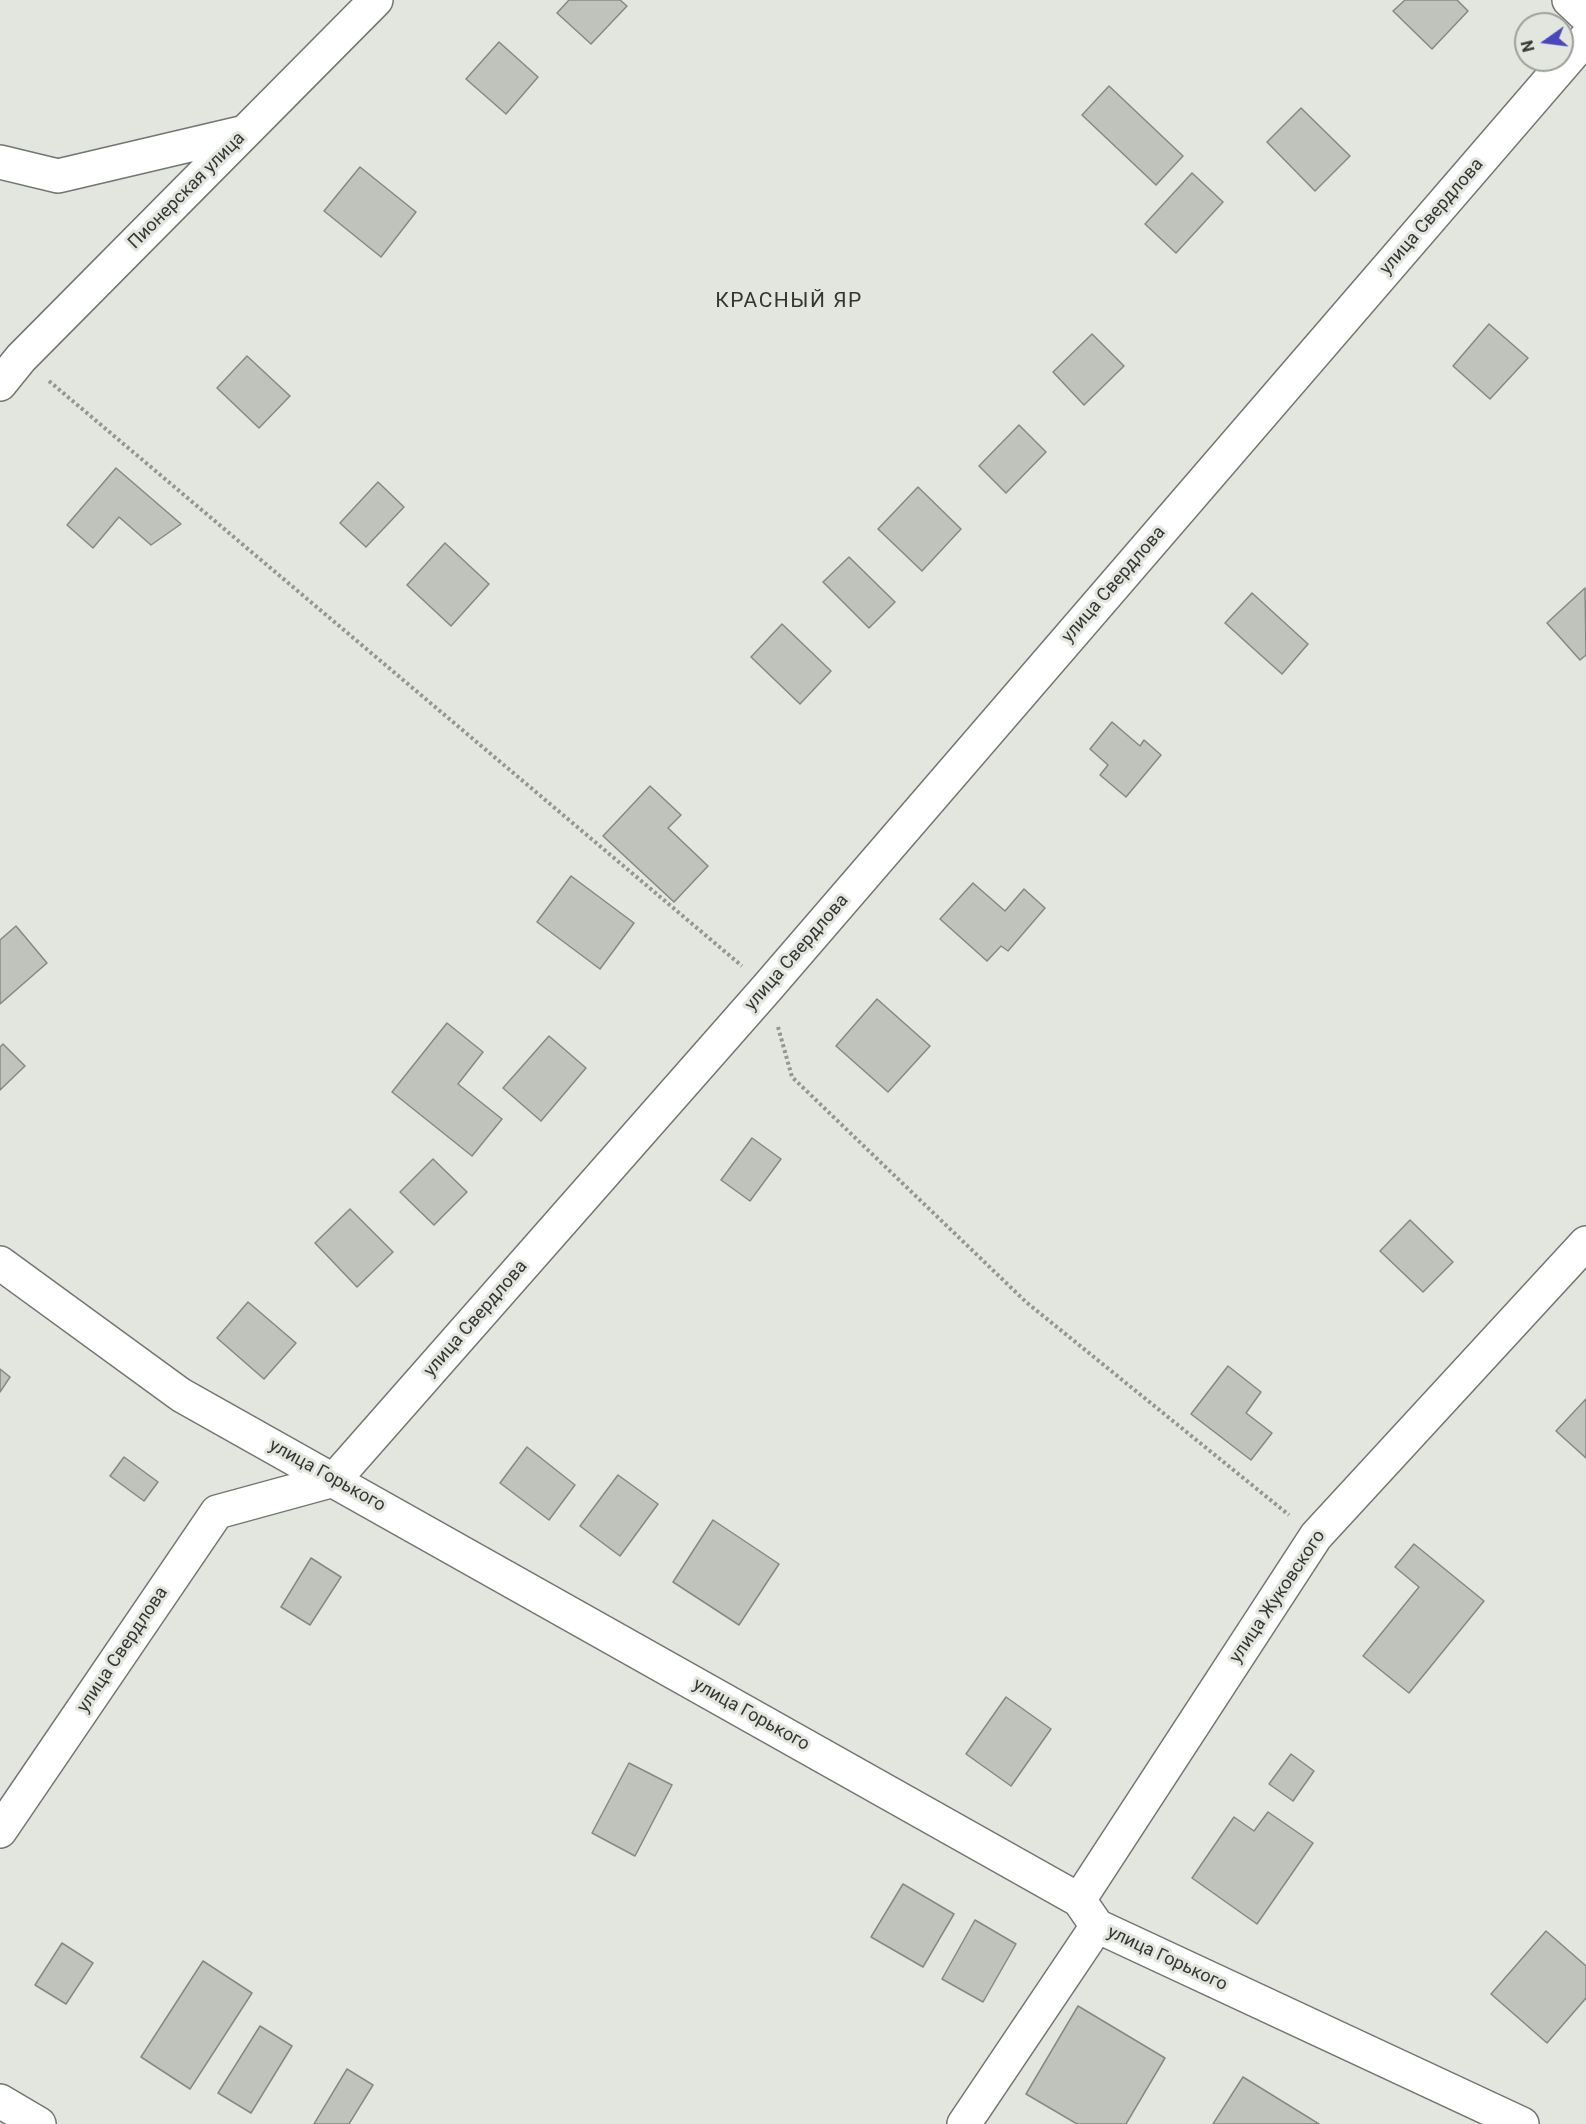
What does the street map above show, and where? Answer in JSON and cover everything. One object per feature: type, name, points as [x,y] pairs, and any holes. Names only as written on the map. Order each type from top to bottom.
[{"type":"street","name":"Пионерская улица","points":[[0,384],[21,357],[376,0]]},
{"type":"street","points":[[1569,0],[1586,16]]},
{"type":"street","name":"улица Свердлова","points":[[0,1831],[217,1512],[334,1480],[767,987],[1586,38]]},
{"type":"street","points":[[0,162],[58,176],[245,132]]},
{"type":"street","name":"улица Жуковского","points":[[964,2124],[1088,1913],[1316,1536],[1586,1243]]},
{"type":"street","name":"улица Горького","points":[[0,1263],[181,1395],[334,1480],[1088,1913],[1522,2124]]},
{"type":"street","points":[[0,2101],[39,2124]]},
{"type":"path","points":[[21,357],[767,987],[792,1077],[1026,1302],[1316,1536]]},
{"type":"building","points":[[569,0],[620,0],[627,6],[591,44],[557,13]]},
{"type":"building","points":[[1405,0],[1457,0],[1468,11],[1432,49],[1393,11]]},
{"type":"building","points":[[499,42],[538,77],[506,114],[466,79]]},
{"type":"building","points":[[1109,86],[1183,156],[1156,185],[1082,115]]},
{"type":"building","points":[[1301,108],[1350,156],[1315,191],[1267,142]]},
{"type":"building","points":[[360,167],[416,212],[381,257],[324,211]]},
{"type":"building","points":[[1192,173],[1223,202],[1176,253],[1145,224]]},
{"type":"building","points":[[1489,324],[1528,358],[1490,399],[1453,366]]},
{"type":"building","points":[[1092,334],[1124,366],[1084,405],[1053,372]]},
{"type":"building","points":[[247,356],[290,396],[259,428],[217,388]]},
{"type":"building","points":[[1019,425],[1046,452],[1006,493],[979,466]]},
{"type":"building","points":[[116,468],[181,524],[151,545],[119,517],[93,548],[67,525]]},
{"type":"building","points":[[378,482],[404,507],[366,547],[340,523]]},
{"type":"building","points":[[918,487],[961,529],[922,571],[878,529]]},
{"type":"building","points":[[445,543],[489,584],[451,626],[407,585]]},
{"type":"building","points":[[849,557],[895,602],[869,628],[823,582]]},
{"type":"building","points":[[1585,588],[1586,655],[1580,660],[1547,623]]},
{"type":"building","points":[[1252,593],[1308,644],[1282,674],[1225,623]]},
{"type":"building","points":[[782,624],[831,671],[800,704],[751,657]]},
{"type":"building","points":[[1112,722],[1140,746],[1144,740],[1161,755],[1126,797],[1100,775],[1108,765],[1090,749]]},
{"type":"building","points":[[650,786],[681,815],[668,828],[708,866],[674,902],[603,836]]},
{"type":"building","points":[[571,876],[634,923],[600,969],[537,922]]},
{"type":"building","points":[[973,883],[1005,911],[1024,889],[1045,908],[1008,951],[1001,946],[987,961],[940,919]]},
{"type":"building","points":[[16,926],[47,963],[0,1004],[0,940]]},
{"type":"building","points":[[877,999],[930,1046],[888,1092],[836,1046]]},
{"type":"building","points":[[447,1023],[483,1052],[458,1084],[502,1119],[472,1156],[392,1092]]},
{"type":"building","points":[[549,1036],[586,1068],[541,1121],[503,1088]]},
{"type":"building","points":[[3,1044],[25,1066],[0,1090],[0,1047]]},
{"type":"building","points":[[752,1138],[781,1159],[750,1201],[721,1180]]},
{"type":"building","points":[[433,1159],[467,1192],[434,1225],[400,1192]]},
{"type":"building","points":[[350,1209],[393,1252],[357,1287],[315,1243]]},
{"type":"building","points":[[1410,1220],[1453,1262],[1423,1292],[1380,1251]]},
{"type":"building","points":[[248,1302],[296,1343],[264,1379],[217,1338]]},
{"type":"building","points":[[1228,1366],[1261,1392],[1246,1413],[1272,1433],[1251,1460],[1191,1414]]},
{"type":"building","points":[[0,1369],[10,1377],[0,1392]]},
{"type":"building","points":[[1586,1399],[1586,1458],[1556,1431]]},
{"type":"building","points":[[527,1447],[575,1485],[549,1520],[500,1483]]},
{"type":"building","points":[[124,1457],[158,1482],[144,1501],[110,1476]]},
{"type":"building","points":[[618,1475],[658,1504],[620,1556],[580,1526]]},
{"type":"building","points":[[713,1520],[779,1564],[739,1625],[673,1582]]},
{"type":"building","points":[[1414,1544],[1484,1601],[1409,1693],[1363,1656],[1419,1587],[1395,1567]]},
{"type":"building","points":[[311,1558],[341,1577],[310,1625],[281,1607]]},
{"type":"building","points":[[1006,1697],[1051,1729],[1011,1786],[966,1754]]},
{"type":"building","points":[[1291,1754],[1314,1771],[1293,1801],[1269,1784]]},
{"type":"building","points":[[629,1763],[672,1785],[635,1856],[592,1833]]},
{"type":"building","points":[[1268,1812],[1313,1843],[1257,1924],[1192,1878],[1234,1817],[1254,1831]]},
{"type":"building","points":[[903,1884],[954,1914],[923,1967],[871,1937]]},
{"type":"building","points":[[975,1920],[1016,1944],[983,2002],[942,1979]]},
{"type":"building","points":[[1546,1931],[1586,1966],[1586,1998],[1547,2043],[1491,1994]]},
{"type":"building","points":[[62,1943],[93,1963],[66,2004],[35,1985]]},
{"type":"building","points":[[203,1961],[252,1993],[190,2089],[141,2057]]},
{"type":"building","points":[[1078,2006],[1165,2058],[1126,2124],[1077,2124],[1026,2094]]},
{"type":"building","points":[[260,2026],[292,2046],[251,2113],[218,2093]]},
{"type":"building","points":[[347,2069],[373,2085],[349,2124],[314,2124]]},
{"type":"building","points":[[1243,2077],[1319,2124],[1213,2124]]},
{"type":"district","name":"КРАСНЫЙ ЯР","points":[[789,302]]}]
